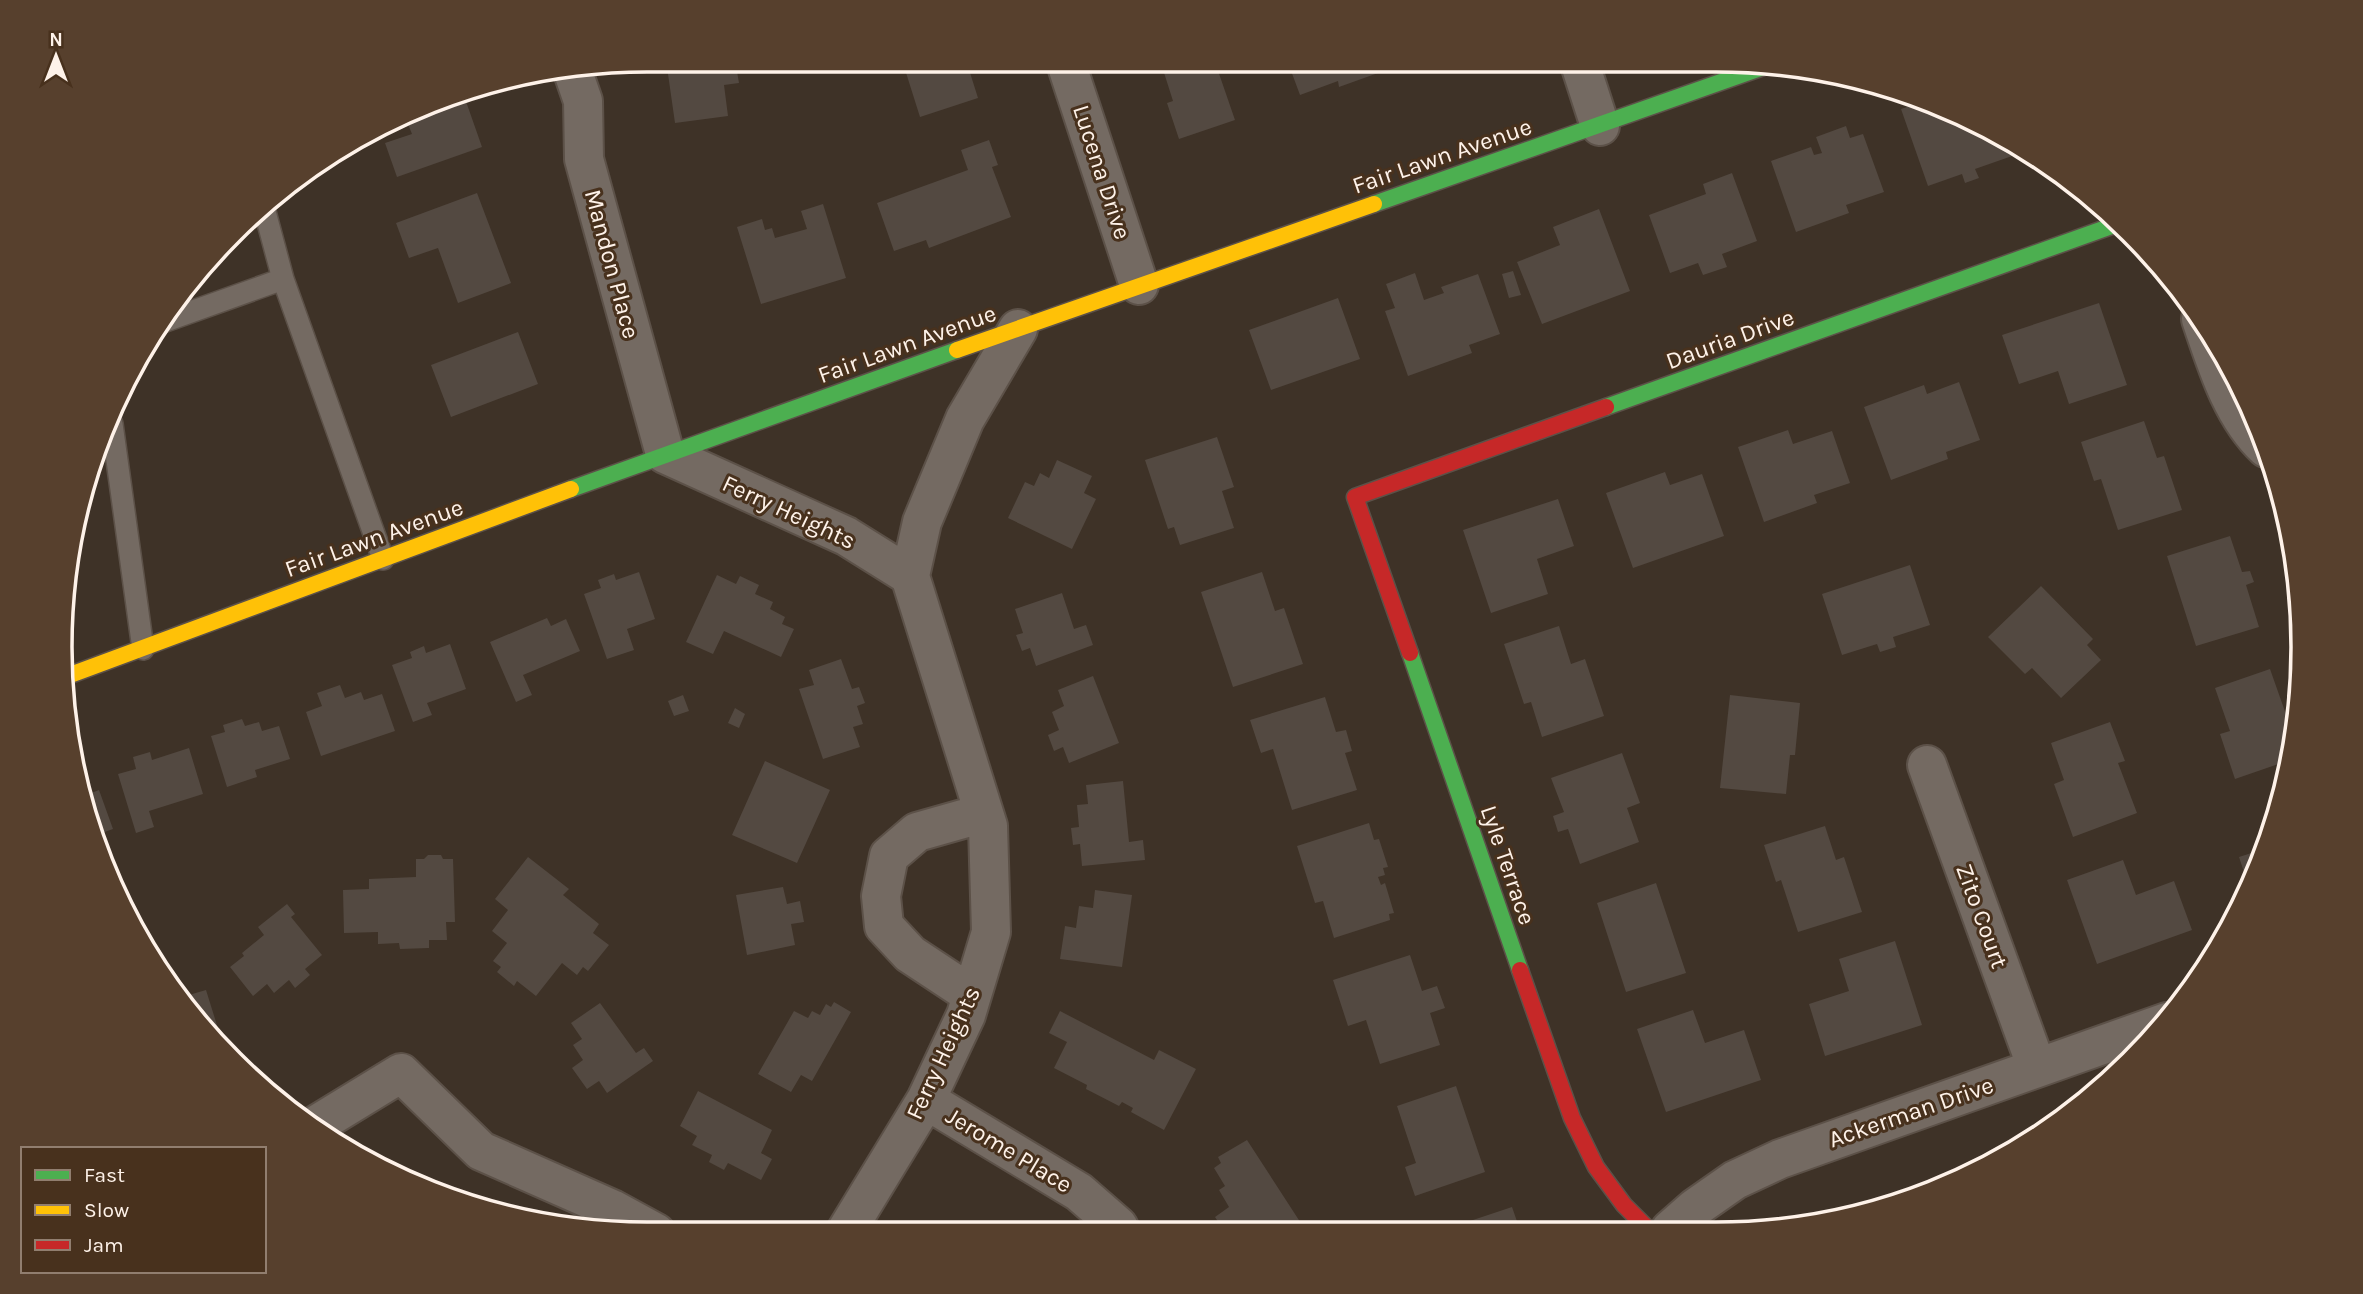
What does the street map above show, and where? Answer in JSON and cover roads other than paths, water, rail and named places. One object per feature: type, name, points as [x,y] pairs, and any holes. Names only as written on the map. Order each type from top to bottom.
[{"type":"main road","name":"Fair Lawn Avenue","points":[[73,674],[665,454],[1748,73]]},
{"type":"main road","name":"Dauria Drive","points":[[1355,497],[2109,227]]},
{"type":"main road","name":"Lyle Terrace","points":[[1355,497],[1572,1118],[1596,1167],[1624,1205],[1641,1222]]},
{"type":"street","name":"Lucena Drive","points":[[1069,72],[1139,285]]},
{"type":"street","points":[[1583,72],[1600,126]]},
{"type":"street","name":"Mandon Place","points":[[575,77],[583,100],[584,159],[665,454]]},
{"type":"street","name":"Ferry Heights","points":[[852,1222],[926,1100],[966,1015],[991,932],[988,826],[910,576],[922,522],[965,419],[1018,329]]},
{"type":"street","points":[[2216,362],[2235,407],[2244,419]]},
{"type":"street","name":"Ferry Heights","points":[[665,454],[846,536],[910,576]]},
{"type":"street","name":"Zito Court","points":[[1927,765],[2037,1068]]},
{"type":"street","points":[[972,995],[910,954],[884,926],[881,896],[889,856],[917,832],[984,813]]},
{"type":"street","name":"Ackerman Drive","points":[[1679,1222],[1735,1180],[1780,1159],[2145,1030]]},
{"type":"street","points":[[322,1121],[401,1073],[481,1151],[635,1222]]},
{"type":"street","name":"Jerome Place","points":[[926,1100],[1079,1192],[1113,1222]]},
{"type":"lane","points":[[266,217],[283,279],[383,559]]},
{"type":"lane","points":[[176,317],[283,279]]},
{"type":"lane","points":[[113,434],[143,649]]}]
